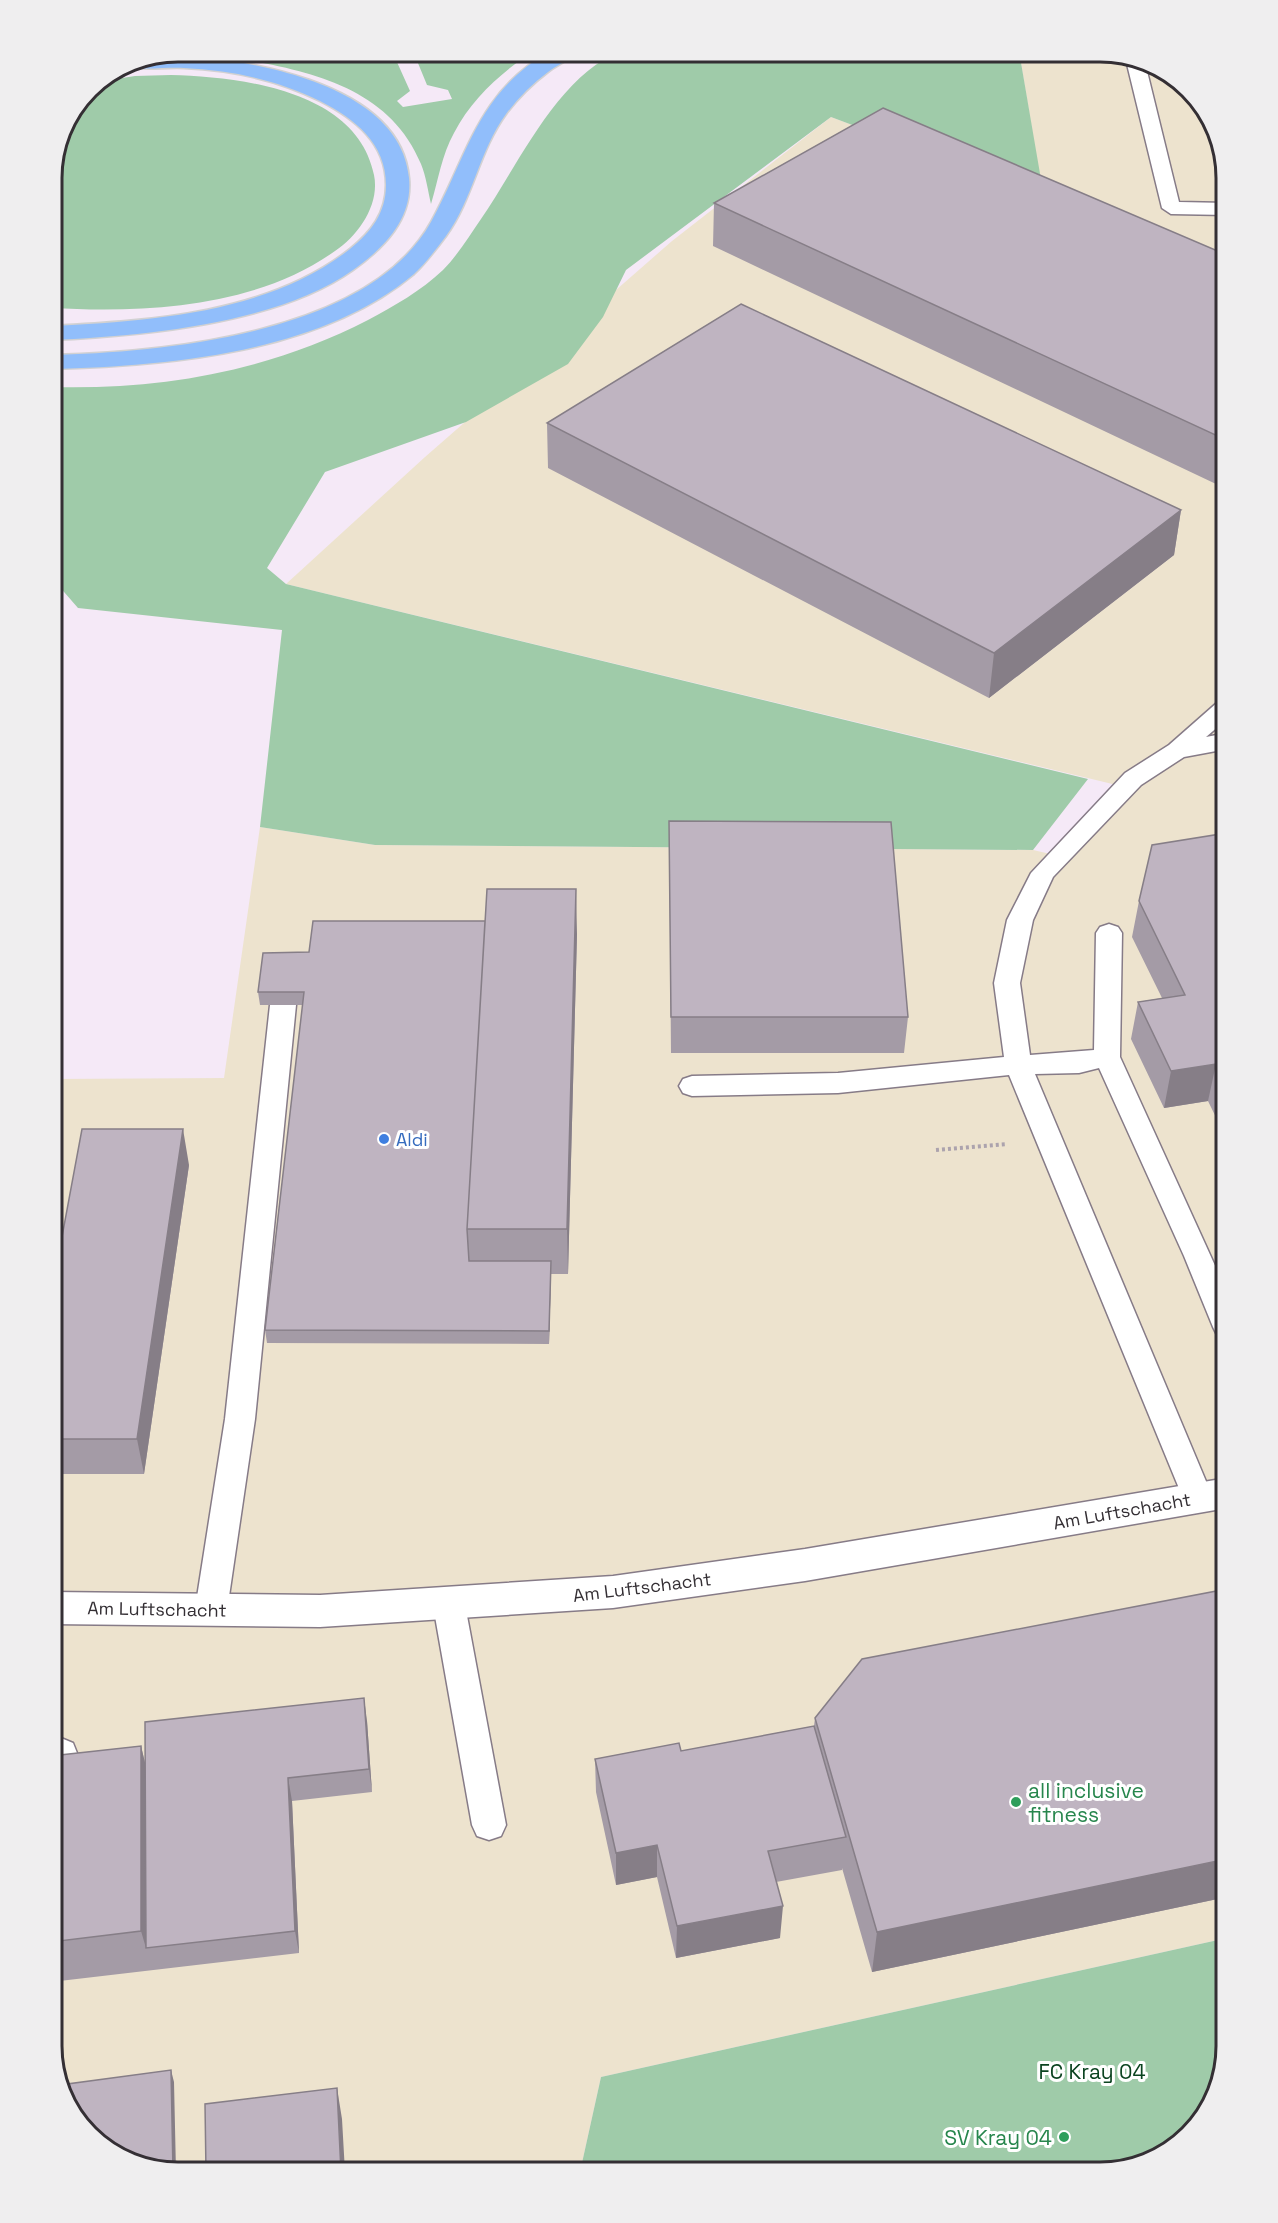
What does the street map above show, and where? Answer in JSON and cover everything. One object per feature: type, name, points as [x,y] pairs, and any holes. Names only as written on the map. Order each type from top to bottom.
[{"type":"highway","points":[[62,332],[164,323],[218,312],[285,294],[338,270],[363,251],[390,222],[397,203],[399,184],[397,166],[387,143],[368,122],[329,97],[285,79],[240,68],[183,62]]},
{"type":"highway","points":[[62,362],[142,359],[237,343],[340,309],[388,282],[413,262],[438,230],[493,115],[524,82],[551,62]]},
{"type":"street","name":"Am Luftschacht","points":[[62,1608],[320,1611],[450,1605],[613,1592],[805,1565],[1212,1496]]},
{"type":"lane","points":[[1137,68],[1171,208],[1216,209]]},
{"type":"lane","points":[[1212,1496],[1018,1065],[1007,983],[1020,920],[1043,873],[1133,779],[1177,750],[1216,716]]},
{"type":"lane","points":[[1177,750],[1216,743]]},
{"type":"lane","points":[[1109,933],[1107,1057],[1216,1301]]},
{"type":"lane","points":[[211,1610],[240,1419],[283,1005]]},
{"type":"lane","points":[[692,1086],[838,1083],[1018,1065],[1080,1063],[1107,1057]]},
{"type":"lane","points":[[450,1605],[489,1825]]},
{"type":"path","points":[[936,1150],[1002,1144]]},
{"type":"shaded area","points":[[1021,62],[1109,62],[1138,68],[1152,73],[1177,90],[1188,101],[1205,126],[1216,162],[1216,1940],[601,2077],[582,2161],[169,2161],[147,2157],[85,2115],[73,2097],[62,2061],[62,1079],[224,1078],[260,827],[375,845],[1033,850],[1068,858],[1133,789],[286,584],[425,457],[672,241],[831,117],[1043,197]]},
{"type":"green space","points":[[259,62],[397,62],[410,91],[397,101],[403,107],[452,99],[448,90],[427,85],[418,62],[518,62],[478,97],[461,120],[446,150],[431,204],[421,164],[405,135],[384,112],[359,95],[331,82]]},
{"type":"green space","points":[[1021,62],[1044,197],[831,117],[626,270],[603,317],[568,364],[466,422],[325,472],[267,568],[286,584],[1088,779],[1033,850],[375,845],[260,827],[282,630],[78,608],[62,590],[62,387],[133,385],[214,374],[292,352],[331,338],[397,304],[443,270],[481,219],[541,124],[559,100],[599,63]]},
{"type":"green space","points":[[135,76],[199,76],[262,85],[292,94],[321,107],[345,124],[363,146],[374,175],[375,186],[371,208],[366,218],[352,236],[335,251],[304,270],[270,285],[199,303],[124,309],[62,308],[62,162],[65,147],[73,126],[95,95],[116,79]]},
{"type":"green space","name":"FC Kray 04","points":[[1216,1940],[1216,2061],[1205,2097],[1188,2122],[1165,2142],[1152,2150],[1116,2161],[582,2161],[601,2077]]},
{"type":"building","points":[[883,108],[1216,250],[1216,435],[714,203]]},
{"type":"building","points":[[741,304],[1181,510],[994,653],[547,423]]},
{"type":"building","points":[[669,821],[891,822],[908,1017],[671,1017]]},
{"type":"building","points":[[1216,835],[1216,1064],[1171,1071],[1138,1002],[1185,995],[1139,901],[1152,845]]},
{"type":"building","points":[[487,889],[576,889],[567,1229],[467,1229]]},
{"type":"building","name":"Aldi","points":[[313,921],[485,921],[467,1229],[469,1261],[551,1261],[549,1331],[265,1330],[304,992],[258,992],[263,953],[309,952]]},
{"type":"building","points":[[82,1129],[183,1129],[137,1439],[62,1439],[62,1237]]},
{"type":"building","name":"all inclusive fitness","points":[[1216,1591],[1216,1861],[877,1932],[815,1718],[862,1659]]},
{"type":"building","points":[[364,1698],[369,1769],[288,1778],[295,1931],[146,1948],[145,1722]]},
{"type":"building","points":[[814,1726],[846,1837],[768,1851],[783,1906],[677,1926],[657,1845],[616,1853],[595,1759],[679,1743],[681,1751]]},
{"type":"building","points":[[141,1746],[141,1931],[62,1941],[62,1755]]},
{"type":"building","points":[[171,2070],[173,2161],[140,2155],[113,2142],[90,2122],[73,2097],[68,2084]]},
{"type":"building","points":[[337,2088],[340,2161],[206,2161],[205,2104]]},
{"type":"place","name":"Aldi","points":[[384,1139]]},
{"type":"place","name":"all inclusive fitness","points":[[1016,1802]]},
{"type":"place","name":"SV Kray 04","points":[[1064,2137]]}]
